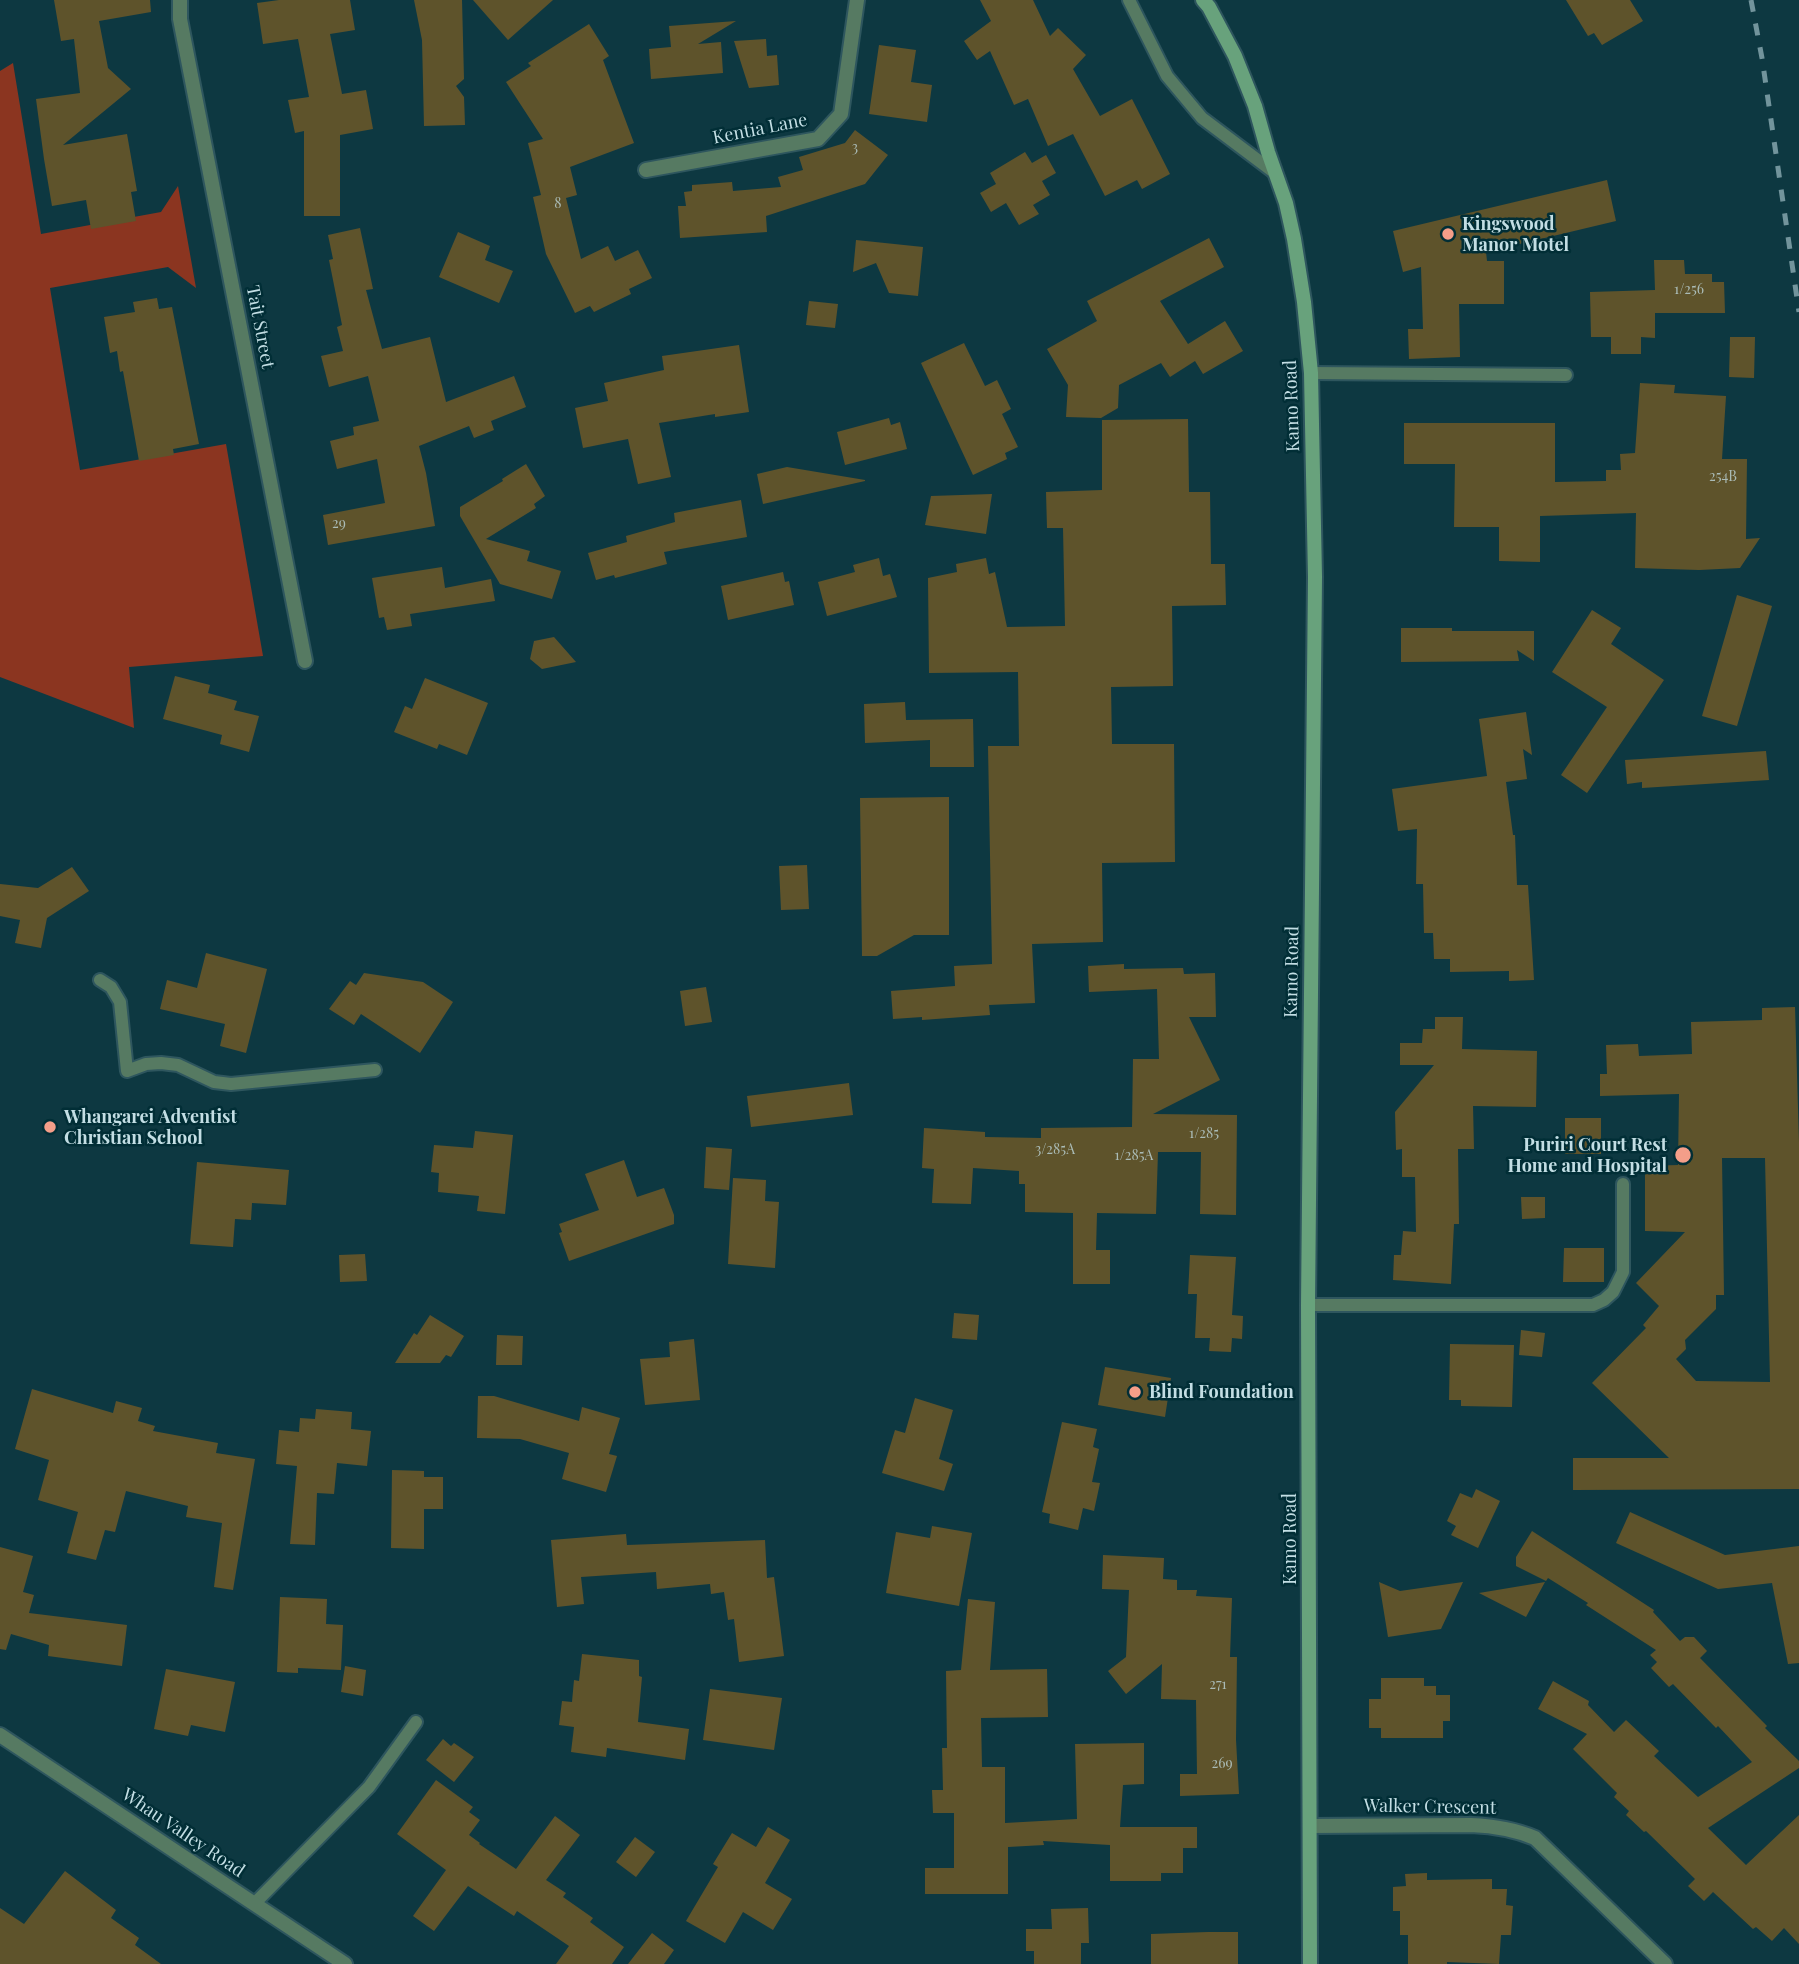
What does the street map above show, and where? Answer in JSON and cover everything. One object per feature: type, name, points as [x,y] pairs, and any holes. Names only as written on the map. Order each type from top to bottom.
[{"type":"main road","name":"Kamo Road","points":[[1203,0],[1235,56],[1255,106],[1286,203],[1304,302],[1311,373],[1315,578],[1308,1305],[1310,1964]]},
{"type":"street","name":"Tait Street","points":[[180,0],[180,19],[305,661]]},
{"type":"street","name":"Kentia Lane","points":[[646,170],[818,139],[841,114],[857,0]]},
{"type":"street","name":"Whau Valley Road","points":[[0,1735],[345,1964]]},
{"type":"street","name":"Walker Crescent","points":[[1310,1826],[1471,1825],[1520,1831],[1535,1838],[1665,1964]]},
{"type":"lane","points":[[1129,0],[1167,76],[1202,118],[1275,173]]},
{"type":"lane","points":[[1311,373],[1566,375]]},
{"type":"lane","points":[[100,980],[111,987],[120,1002],[127,1071],[146,1064],[178,1065],[214,1082],[232,1084],[375,1070]]},
{"type":"lane","points":[[1308,1305],[1593,1305],[1613,1292],[1623,1272],[1623,1184]]},
{"type":"lane","points":[[254,1904],[369,1787],[416,1722]]},
{"type":"shaded area","points":[[13,63],[41,234],[161,212],[178,186],[196,288],[168,267],[50,288],[80,470],[226,444],[263,656],[129,667],[134,728],[0,677],[0,71]]},
{"type":"building","points":[[54,0],[150,0],[151,12],[99,21],[108,68],[131,89],[63,145],[127,134],[137,191],[131,192],[136,221],[91,229],[86,200],[52,206],[36,99],[80,93],[74,39],[61,41]]},
{"type":"building","points":[[279,0],[350,0],[355,30],[330,34],[342,94],[366,90],[373,129],[340,135],[340,216],[304,216],[304,131],[295,133],[288,100],[309,97],[298,39],[263,44],[257,3]]},
{"type":"building","points":[[414,0],[462,0],[464,79],[456,86],[464,97],[465,125],[424,126],[422,40]]},
{"type":"building","points":[[473,0],[553,0],[508,40]]},
{"type":"building","points":[[980,0],[1033,0],[1050,36],[1058,28],[1086,55],[1073,69],[1100,116],[1132,99],[1170,174],[1142,189],[1137,180],[1105,196],[1073,134],[1048,146],[1028,99],[1014,105],[990,51],[977,60],[964,41],[991,21]]},
{"type":"building","points":[[1566,0],[1630,0],[1643,21],[1602,45],[1594,33],[1588,36]]},
{"type":"building","points":[[736,21],[698,44],[721,42],[723,73],[651,79],[649,49],[671,47],[669,26]]},
{"type":"building","points":[[589,24],[609,56],[603,60],[634,143],[570,167],[577,195],[566,198],[581,259],[608,246],[615,261],[638,250],[652,278],[629,289],[631,294],[594,312],[590,306],[575,313],[546,254],[533,197],[541,195],[528,143],[543,139],[506,82],[531,66],[528,63]]},
{"type":"building","points":[[766,39],[767,56],[777,55],[779,85],[749,88],[734,41]]},
{"type":"building","points":[[879,45],[916,50],[911,82],[932,85],[927,122],[869,114]]},
{"type":"building","points":[[855,130],[888,155],[865,184],[766,216],[767,232],[680,238],[678,206],[686,206],[684,192],[692,191],[692,185],[732,182],[733,191],[781,187],[778,177],[803,170],[799,157],[845,143]]},
{"type":"building","points":[[1025,152],[1032,163],[1046,155],[1056,173],[1042,181],[1050,195],[1033,205],[1039,214],[1019,225],[1006,203],[991,212],[980,193],[996,184],[990,173]]},
{"type":"building","points":[[1607,180],[1616,221],[1486,252],[1487,261],[1504,261],[1504,304],[1459,304],[1460,357],[1409,359],[1408,329],[1423,329],[1421,267],[1403,272],[1393,231]]},
{"type":"building","points":[[360,228],[373,289],[366,290],[382,349],[430,337],[446,402],[514,376],[526,407],[491,421],[494,430],[474,438],[469,426],[419,446],[435,526],[328,545],[323,515],[385,503],[377,459],[337,469],[330,441],[354,435],[353,427],[379,421],[368,376],[329,387],[321,356],[343,351],[337,327],[342,325],[329,260],[333,259],[328,235]]},
{"type":"building","points":[[458,232],[490,246],[485,260],[513,271],[499,303],[439,277]]},
{"type":"building","points":[[1209,238],[1224,267],[1160,301],[1188,344],[1225,321],[1243,351],[1203,374],[1195,361],[1170,377],[1161,363],[1119,385],[1118,408],[1101,418],[1066,417],[1068,385],[1047,349],[1097,321],[1087,301]]},
{"type":"building","points":[[856,240],[923,247],[918,296],[889,293],[876,263],[853,272]]},
{"type":"building","points":[[1654,260],[1684,260],[1685,274],[1712,274],[1712,282],[1724,282],[1725,313],[1655,313],[1655,338],[1641,337],[1641,354],[1611,354],[1611,337],[1591,337],[1590,292],[1655,290]]},
{"type":"building","points":[[157,298],[159,309],[172,307],[199,444],[173,449],[174,455],[139,461],[123,371],[120,372],[117,351],[110,353],[104,317],[135,312],[133,302]]},
{"type":"building","points":[[809,301],[838,304],[835,328],[806,325]]},
{"type":"building","points":[[1730,337],[1755,337],[1754,378],[1729,377]]},
{"type":"building","points":[[964,343],[985,386],[997,380],[1011,409],[1002,414],[1018,447],[1005,453],[1007,459],[973,475],[921,363]]},
{"type":"building","points":[[739,345],[749,412],[715,417],[715,414],[659,423],[671,477],[638,484],[628,439],[583,448],[575,408],[608,401],[604,383],[664,370],[662,356]]},
{"type":"building","points":[[1640,383],[1675,385],[1674,393],[1726,396],[1722,459],[1747,459],[1746,539],[1760,538],[1740,568],[1635,568],[1636,513],[1540,516],[1540,562],[1499,561],[1499,527],[1454,527],[1455,464],[1404,464],[1404,423],[1555,423],[1555,482],[1606,481],[1606,470],[1621,470],[1620,454],[1635,453]]},
{"type":"building","points":[[889,418],[891,425],[900,422],[907,449],[845,465],[837,432]]},
{"type":"building","points":[[1188,419],[1189,492],[1210,492],[1211,564],[1225,564],[1226,605],[1172,606],[1173,686],[1111,687],[1112,744],[1174,744],[1175,862],[1102,863],[1103,942],[1032,944],[1035,1003],[989,1005],[990,1015],[922,1020],[922,1017],[893,1019],[891,991],[955,986],[954,966],[992,964],[988,746],[1019,746],[1018,672],[929,673],[928,578],[957,572],[956,564],[986,558],[989,574],[995,572],[1007,627],[1065,626],[1063,528],[1047,528],[1046,492],[1102,490],[1102,420]]},
{"type":"building","points":[[526,464],[545,496],[534,504],[536,508],[486,539],[530,551],[527,561],[561,571],[552,599],[500,584],[460,516],[460,507]]},
{"type":"building","points":[[787,467],[865,481],[763,504],[757,474]]},
{"type":"building","points":[[992,494],[986,534],[925,525],[931,496]]},
{"type":"building","points":[[741,500],[747,537],[664,552],[667,564],[615,578],[614,575],[596,580],[588,553],[627,542],[626,536],[675,522],[674,513]]},
{"type":"building","points":[[879,558],[883,576],[890,574],[897,597],[827,616],[818,582],[855,572],[853,565]]},
{"type":"building","points":[[442,567],[445,588],[491,579],[495,601],[410,614],[412,626],[387,630],[384,617],[379,618],[372,578]]},
{"type":"building","points":[[783,572],[785,582],[789,581],[794,605],[728,620],[721,586]]},
{"type":"building","points":[[1737,595],[1772,606],[1737,726],[1702,716]]},
{"type":"building","points":[[1592,610],[1621,628],[1611,644],[1664,680],[1587,793],[1561,775],[1607,707],[1552,672]]},
{"type":"building","points":[[1401,628],[1534,631],[1534,661],[1517,650],[1519,661],[1401,662]]},
{"type":"building","points":[[554,637],[576,662],[542,669],[530,659],[534,641]]},
{"type":"building","points":[[175,676],[210,685],[208,693],[237,701],[234,710],[259,716],[249,752],[220,744],[222,735],[163,719]]},
{"type":"building","points":[[425,678],[488,703],[467,755],[439,744],[437,749],[394,732],[405,706],[412,709]]},
{"type":"building","points":[[905,702],[906,720],[973,719],[974,767],[930,767],[930,740],[865,743],[864,704]]},
{"type":"building","points":[[1526,712],[1532,755],[1523,749],[1527,779],[1506,782],[1515,835],[1517,885],[1528,885],[1534,980],[1509,981],[1509,971],[1450,972],[1450,959],[1434,959],[1433,933],[1424,933],[1423,884],[1416,884],[1417,829],[1398,831],[1392,789],[1487,776],[1479,719]]},
{"type":"building","points":[[1766,751],[1769,780],[1642,788],[1642,782],[1627,784],[1625,760]]},
{"type":"building","points":[[949,797],[949,935],[914,935],[877,956],[862,956],[860,798]]},
{"type":"building","points":[[807,865],[809,909],[781,910],[779,866]]},
{"type":"building","points":[[72,867],[89,891],[47,918],[41,948],[15,943],[20,920],[0,916],[0,884],[38,888]]},
{"type":"building","points":[[206,953],[267,969],[246,1053],[220,1046],[225,1024],[160,1009],[167,980],[197,988]]},
{"type":"building","points":[[1124,964],[1124,969],[1183,968],[1184,974],[1215,973],[1216,1017],[1189,1017],[1220,1080],[1153,1114],[1237,1115],[1236,1215],[1200,1214],[1201,1152],[1158,1152],[1156,1214],[1097,1213],[1096,1250],[1110,1250],[1110,1284],[1073,1284],[1073,1213],[1025,1212],[1025,1184],[1019,1184],[1019,1171],[973,1168],[971,1204],[932,1203],[934,1169],[922,1168],[924,1128],[985,1132],[985,1137],[1041,1138],[1041,1128],[1132,1127],[1133,1059],[1159,1059],[1157,989],[1089,992],[1088,966]]},
{"type":"building","points":[[364,973],[423,982],[453,1002],[420,1053],[361,1014],[354,1025],[329,1009],[350,981],[356,985]]},
{"type":"building","points":[[706,987],[712,1022],[685,1026],[680,991]]},
{"type":"building","points":[[1795,1007],[1799,1142],[1799,1489],[1573,1490],[1573,1458],[1669,1458],[1592,1383],[1646,1328],[1643,1325],[1659,1306],[1636,1283],[1685,1232],[1645,1231],[1645,1166],[1678,1165],[1679,1094],[1600,1096],[1600,1074],[1607,1074],[1606,1045],[1638,1044],[1639,1056],[1692,1054],[1691,1022],[1762,1020],[1762,1008]],"holes":[[[1722,1158],[1765,1158],[1770,1382],[1696,1381],[1676,1359],[1686,1349],[1685,1340],[1716,1309],[1716,1295],[1724,1295]]]},
{"type":"building","points":[[1435,1017],[1463,1017],[1462,1049],[1537,1051],[1536,1107],[1473,1106],[1474,1149],[1458,1149],[1459,1224],[1454,1224],[1451,1284],[1393,1280],[1394,1255],[1401,1255],[1403,1231],[1416,1232],[1415,1177],[1402,1177],[1402,1149],[1396,1150],[1395,1112],[1434,1065],[1400,1065],[1400,1043],[1422,1043],[1423,1029],[1435,1029]]},
{"type":"building","points":[[849,1083],[853,1115],[751,1127],[747,1096]]},
{"type":"building","points":[[1565,1118],[1601,1118],[1601,1154],[1565,1154]]},
{"type":"building","points":[[475,1131],[513,1135],[505,1214],[477,1211],[479,1196],[438,1192],[439,1173],[431,1172],[434,1145],[473,1148]]},
{"type":"building","points":[[706,1147],[732,1149],[729,1190],[704,1188]]},
{"type":"building","points":[[624,1160],[637,1197],[664,1188],[674,1215],[674,1224],[569,1261],[559,1233],[562,1232],[559,1224],[599,1210],[585,1174]]},
{"type":"building","points":[[197,1162],[289,1170],[286,1205],[252,1203],[251,1220],[235,1219],[233,1247],[190,1244]]},
{"type":"building","points":[[733,1178],[766,1180],[765,1201],[779,1202],[775,1268],[728,1264]]},
{"type":"building","points":[[1521,1197],[1545,1197],[1545,1218],[1522,1219]]},
{"type":"building","points":[[1564,1248],[1604,1248],[1604,1282],[1563,1282]]},
{"type":"building","points":[[365,1254],[367,1281],[340,1282],[339,1255]]},
{"type":"building","points":[[1190,1255],[1236,1257],[1232,1315],[1243,1316],[1242,1339],[1232,1338],[1231,1352],[1209,1351],[1210,1338],[1195,1338],[1197,1294],[1188,1294]]},
{"type":"building","points":[[954,1313],[979,1315],[977,1340],[952,1338]]},
{"type":"building","points":[[430,1315],[464,1336],[451,1357],[446,1355],[440,1363],[395,1363],[414,1333],[417,1335]]},
{"type":"building","points":[[1521,1330],[1545,1333],[1542,1357],[1519,1355]]},
{"type":"building","points":[[497,1335],[523,1336],[522,1365],[496,1365]]},
{"type":"building","points":[[694,1339],[700,1400],[645,1405],[640,1359],[670,1357],[669,1342]]},
{"type":"building","points":[[1450,1344],[1514,1345],[1512,1407],[1461,1406],[1461,1400],[1449,1400]]},
{"type":"building","name":"Blind Foundation","points":[[1105,1367],[1171,1378],[1165,1417],[1098,1405]]},
{"type":"building","points":[[32,1389],[113,1413],[116,1401],[142,1408],[138,1421],[155,1426],[153,1431],[218,1443],[216,1453],[255,1459],[233,1590],[214,1587],[222,1523],[186,1517],[188,1506],[126,1491],[115,1532],[105,1530],[96,1560],[67,1553],[78,1512],[38,1500],[49,1460],[15,1449]]},
{"type":"building","points":[[478,1396],[494,1396],[579,1421],[582,1407],[620,1418],[609,1454],[617,1456],[606,1492],[562,1479],[569,1453],[520,1439],[477,1438]]},
{"type":"building","points":[[915,1398],[953,1410],[939,1459],[953,1464],[944,1491],[882,1473],[895,1430],[905,1433]]},
{"type":"building","points":[[316,1409],[352,1412],[351,1429],[371,1431],[367,1466],[337,1463],[334,1494],[317,1493],[315,1545],[290,1544],[297,1466],[276,1464],[279,1430],[299,1432],[300,1418],[315,1419]]},
{"type":"building","points":[[1062,1422],[1097,1429],[1093,1447],[1099,1449],[1092,1482],[1100,1483],[1094,1511],[1083,1508],[1078,1530],[1049,1523],[1050,1514],[1042,1512]]},
{"type":"building","points":[[392,1470],[424,1471],[424,1477],[443,1477],[443,1509],[424,1509],[424,1549],[391,1548]]},
{"type":"building","points":[[1476,1489],[1500,1501],[1478,1548],[1451,1535],[1456,1526],[1447,1521],[1460,1493],[1472,1498]]},
{"type":"building","points":[[1630,1512],[1725,1555],[1799,1546],[1799,1663],[1788,1664],[1772,1583],[1718,1589],[1616,1543]]},
{"type":"building","points":[[932,1526],[972,1533],[959,1606],[886,1593],[896,1532],[930,1538]]},
{"type":"building","points":[[1532,1531],[1654,1610],[1680,1641],[1685,1637],[1694,1637],[1707,1651],[1700,1658],[1799,1761],[1799,1768],[1708,1828],[1746,1865],[1799,1815],[1799,1944],[1784,1928],[1772,1941],[1756,1927],[1753,1929],[1713,1892],[1704,1901],[1688,1886],[1695,1879],[1626,1815],[1629,1811],[1614,1797],[1617,1793],[1573,1749],[1587,1734],[1538,1709],[1553,1681],[1589,1701],[1588,1705],[1614,1732],[1626,1720],[1659,1751],[1654,1756],[1698,1797],[1752,1762],[1673,1684],[1669,1687],[1651,1668],[1657,1662],[1650,1655],[1656,1650],[1548,1578],[1546,1581],[1516,1566],[1516,1557]]},
{"type":"building","points":[[626,1534],[627,1545],[765,1540],[767,1578],[774,1577],[784,1656],[739,1662],[734,1619],[728,1620],[724,1592],[711,1594],[710,1584],[657,1589],[656,1572],[581,1577],[584,1604],[557,1607],[551,1540]]},
{"type":"building","points":[[0,1547],[33,1556],[23,1592],[34,1595],[29,1613],[127,1625],[122,1666],[48,1656],[49,1645],[11,1634],[6,1650],[0,1649]]},
{"type":"building","points":[[1103,1555],[1164,1558],[1163,1579],[1177,1580],[1177,1590],[1197,1590],[1196,1596],[1232,1598],[1230,1657],[1237,1657],[1236,1740],[1239,1794],[1180,1796],[1180,1774],[1197,1774],[1196,1700],[1161,1699],[1162,1664],[1126,1694],[1108,1671],[1126,1657],[1129,1590],[1102,1589]]},
{"type":"building","points":[[1379,1582],[1400,1591],[1463,1582],[1441,1629],[1388,1637]]},
{"type":"building","points":[[1545,1582],[1526,1617],[1479,1593]]},
{"type":"building","points":[[280,1597],[327,1599],[326,1624],[343,1625],[341,1670],[298,1668],[298,1673],[277,1672]]},
{"type":"building","points":[[968,1599],[995,1602],[990,1670],[1047,1669],[1048,1717],[981,1718],[982,1767],[1005,1767],[1005,1823],[1077,1819],[1075,1744],[1144,1743],[1144,1784],[1123,1785],[1120,1827],[1197,1827],[1197,1848],[1183,1848],[1183,1873],[1161,1873],[1161,1881],[1110,1881],[1110,1845],[1043,1841],[1044,1845],[1008,1847],[1008,1894],[925,1894],[925,1868],[954,1868],[954,1813],[933,1813],[932,1790],[943,1790],[942,1748],[947,1748],[946,1671],[961,1670]]},
{"type":"building","points":[[582,1654],[639,1660],[639,1676],[642,1677],[638,1722],[689,1729],[685,1760],[607,1748],[606,1757],[571,1752],[574,1727],[559,1725],[562,1701],[572,1702],[574,1680],[579,1681]]},
{"type":"building","points":[[345,1666],[366,1670],[363,1696],[341,1692]]},
{"type":"building","points":[[166,1669],[235,1682],[225,1732],[191,1725],[188,1736],[154,1729]]},
{"type":"building","points":[[1381,1678],[1424,1678],[1424,1686],[1436,1686],[1436,1695],[1450,1695],[1450,1721],[1443,1721],[1443,1738],[1381,1738],[1381,1728],[1369,1728],[1369,1699],[1381,1699]]},
{"type":"building","points":[[710,1689],[782,1698],[774,1750],[703,1740]]},
{"type":"building","points":[[443,1739],[474,1757],[454,1782],[426,1760]]},
{"type":"building","points":[[436,1780],[473,1807],[469,1812],[480,1820],[469,1835],[516,1869],[555,1816],[580,1835],[546,1880],[566,1893],[563,1897],[593,1918],[590,1922],[624,1947],[612,1964],[556,1964],[569,1946],[517,1911],[514,1916],[468,1886],[434,1931],[413,1916],[446,1870],[397,1834]]},
{"type":"building","points":[[768,1827],[790,1840],[765,1883],[792,1899],[773,1930],[743,1912],[725,1943],[686,1921],[718,1867],[713,1864],[732,1833],[756,1847]]},
{"type":"building","points":[[635,1837],[655,1852],[636,1877],[616,1862]]},
{"type":"building","points":[[65,1871],[116,1910],[111,1918],[139,1938],[135,1945],[161,1964],[0,1964],[0,1908],[24,1924]]},
{"type":"building","points":[[1427,1873],[1427,1880],[1492,1879],[1492,1889],[1507,1889],[1506,1905],[1513,1906],[1511,1935],[1501,1935],[1499,1964],[1408,1964],[1408,1935],[1400,1935],[1400,1911],[1393,1911],[1393,1887],[1406,1886],[1405,1874]]},
{"type":"building","points":[[1088,1908],[1089,1943],[1081,1943],[1081,1964],[1034,1964],[1034,1951],[1026,1951],[1026,1929],[1052,1929],[1051,1909]]},
{"type":"building","points":[[1238,1932],[1238,1964],[1151,1964],[1151,1934]]},
{"type":"building","points":[[652,1933],[674,1950],[664,1964],[628,1964]]},
{"type":"railway","points":[[1751,0],[1799,312]]},
{"type":"place","name":"Kingswood Manor Motel","points":[[1448,234]]},
{"type":"place","name":"Whangarei Adventist Christian School","points":[[50,1127]]},
{"type":"place","name":"Puriri Court Rest Home and Hospital","points":[[1683,1155]]},
{"type":"place","name":"Blind Foundation","points":[[1135,1392]]}]
